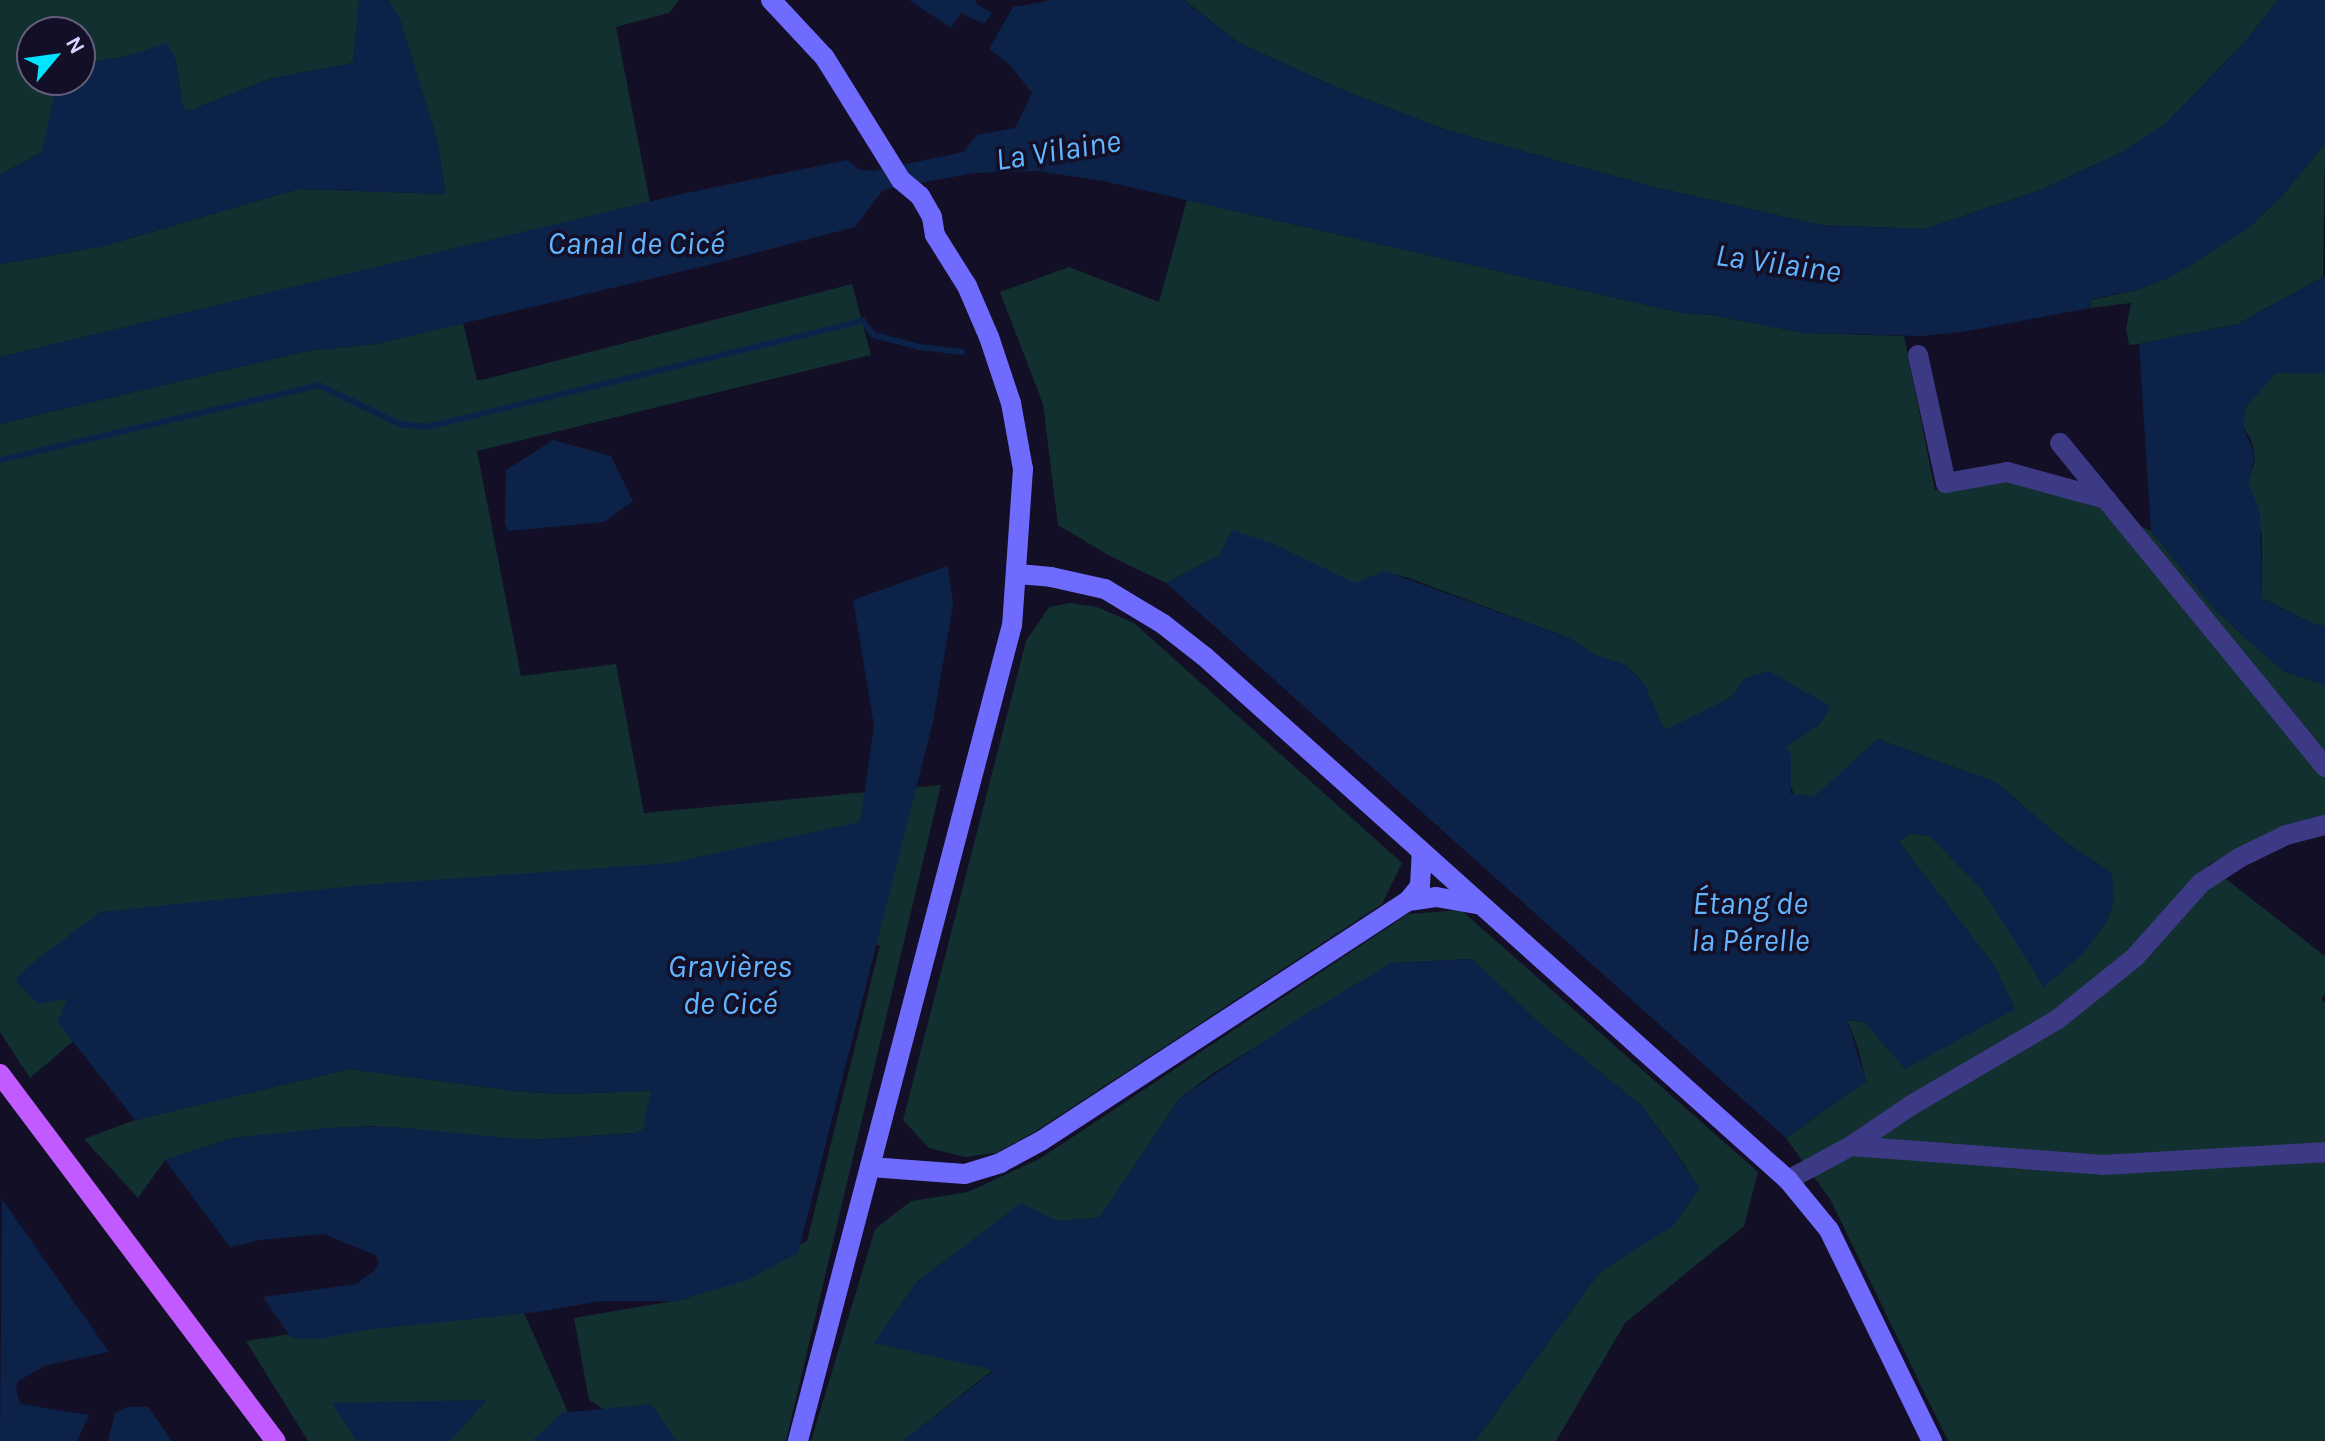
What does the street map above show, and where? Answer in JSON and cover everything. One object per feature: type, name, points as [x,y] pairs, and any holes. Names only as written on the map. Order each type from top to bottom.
[{"type":"main road","points":[[771,0],[825,58],[867,120],[901,180],[920,196],[929,211],[935,235],[967,286],[989,337],[1011,403],[1023,469],[1012,625],[798,1441]]},
{"type":"main road","points":[[1018,574],[1051,577],[1105,589],[1163,624],[1204,656],[1422,852],[1453,875],[1477,904],[1788,1180],[1829,1230],[1932,1441]]},
{"type":"main road","points":[[870,1167],[965,1174],[1000,1163],[1041,1141],[1408,901],[1420,886],[1422,852]]},
{"type":"main road","points":[[1408,901],[1436,897],[1477,904]]},
{"type":"main road","points":[[0,1074],[276,1441]]},
{"type":"street","points":[[1918,355],[1946,483],[2007,472],[2106,499]]},
{"type":"street","points":[[2060,443],[2325,767]]},
{"type":"street","points":[[1788,1180],[1851,1146],[1910,1106],[2058,1019],[2135,957],[2201,883],[2239,858],[2286,835],[2325,825]]},
{"type":"street","points":[[1851,1146],[2102,1165],[2325,1152]]},
{"type":"green space","points":[[0,0],[359,0],[353,63],[269,79],[189,111],[183,109],[175,58],[163,46],[96,61],[96,16],[16,16],[16,96],[55,96],[42,152],[0,175]]},
{"type":"green space","points":[[389,0],[679,0],[669,13],[616,27],[650,202],[0,357],[0,264],[104,246],[298,189],[445,194],[438,143],[401,23]]},
{"type":"green space","points":[[1184,0],[2278,0],[2244,43],[2165,124],[2124,151],[2041,190],[1925,229],[1820,225],[1654,187],[1446,130],[1338,88],[1239,43]]},
{"type":"green space","points":[[2325,144],[2323,277],[2238,324],[2139,344],[2129,345],[2126,329],[2131,303],[2090,308],[2091,300],[2141,289],[2247,229],[2280,198]]},
{"type":"green space","points":[[1187,200],[1682,313],[1711,315],[1805,333],[1904,336],[1935,490],[2009,479],[2107,510],[2151,531],[2217,612],[2283,671],[2325,685],[2325,817],[2288,824],[2208,865],[2325,956],[2325,994],[2321,999],[2325,1003],[2325,1441],[1948,1441],[1830,1199],[1786,1138],[1866,1081],[1847,1020],[1864,1022],[1996,968],[1898,841],[1910,833],[1930,836],[1981,888],[2002,920],[2112,873],[2064,841],[1997,783],[1878,739],[1815,797],[1794,795],[1789,780],[1791,762],[1786,747],[1821,723],[1746,678],[1730,698],[1665,731],[1643,682],[1625,665],[1595,655],[1569,638],[1409,578],[1385,572],[1355,584],[1271,543],[1220,555],[1166,583],[1110,556],[1058,525],[1043,404],[1000,292],[1069,267],[1159,302]]},
{"type":"green space","points":[[852,284],[871,355],[477,451],[521,676],[616,664],[644,813],[941,785],[786,1441],[654,1441],[589,1400],[574,1318],[685,1299],[807,1241],[880,945],[726,937],[150,976],[30,1078],[0,1032],[0,424],[306,351],[376,344],[463,323],[477,380],[486,379]]},
{"type":"green space","points":[[2280,371],[2325,373],[2325,625],[2315,625],[2262,598],[2262,536],[2248,481],[2255,460],[2243,418],[2246,407],[2268,379]]},
{"type":"green space","points":[[1070,603],[1097,607],[1134,623],[1402,863],[1382,904],[1036,1131],[996,1153],[965,1157],[929,1148],[903,1120],[1026,641],[1049,607]]},
{"type":"green space","points":[[1461,910],[1758,1172],[1744,1226],[1625,1323],[1556,1441],[1475,1441],[1600,1272],[1632,1251],[1686,1167],[1642,1106],[1538,1022],[1472,959],[1391,963],[1215,1072],[1180,1098],[1099,1218],[1057,1221],[1047,1217],[951,1256],[917,1282],[875,1342],[994,1369],[903,1441],[811,1441],[875,1229],[911,1201],[968,1192],[1041,1158],[1408,914]]},
{"type":"green space","points":[[350,1069],[513,1091],[559,1094],[652,1091],[643,1130],[634,1133],[528,1140],[369,1126],[233,1138],[165,1160],[138,1198],[84,1139],[135,1120]]},
{"type":"green space","points":[[518,1299],[575,1428],[564,1441],[308,1441],[246,1341]]},
{"type":"water","points":[[359,0],[389,0],[401,22],[438,143],[445,194],[298,189],[104,246],[0,264],[0,175],[42,152],[54,96],[96,96],[96,61],[123,57],[167,43],[175,58],[183,108],[189,111],[269,79],[353,63]]},
{"type":"water","points":[[909,0],[976,0],[975,3],[992,13],[984,24],[961,13],[951,28]]},
{"type":"water","points":[[1053,0],[1183,0],[1239,43],[1338,88],[1446,130],[1654,187],[1820,225],[1925,229],[2041,190],[2124,151],[2165,124],[2244,43],[2278,0],[2325,0],[2325,144],[2280,198],[2247,229],[2175,275],[2141,289],[2092,299],[2090,308],[1962,332],[1922,336],[1805,333],[1711,315],[1682,313],[1103,181],[1037,171],[974,173],[883,190],[855,227],[713,264],[376,344],[306,351],[0,424],[0,357],[677,195],[847,160],[858,169],[873,171],[964,152],[976,135],[1015,128],[1032,93],[1009,64],[989,49],[1013,7]]},
{"type":"water","points":[[2325,276],[2325,373],[2276,373],[2246,407],[2243,426],[2255,456],[2248,481],[2260,513],[2262,598],[2315,625],[2325,625],[2325,685],[2283,671],[2217,612],[2151,531],[2139,344],[2238,324]]},
{"type":"water","points":[[553,440],[611,456],[633,501],[604,522],[509,531],[505,525],[506,470]]},
{"type":"water","name":"Étang de la Pérelle","points":[[1232,530],[1271,543],[1355,583],[1385,571],[1569,638],[1595,655],[1625,665],[1643,682],[1665,730],[1730,698],[1746,678],[1769,671],[1830,706],[1821,723],[1786,747],[1791,755],[1791,794],[1815,796],[1878,739],[1997,783],[2064,841],[2112,873],[2114,903],[2107,921],[2083,954],[2044,987],[1981,888],[1930,836],[1910,833],[1899,842],[1996,968],[2015,1009],[1905,1069],[1864,1022],[1847,1020],[1866,1081],[1786,1138],[1166,583],[1220,555]]},
{"type":"water","name":"Gravières de Cicé","points":[[948,566],[953,605],[933,722],[798,1253],[747,1280],[677,1301],[601,1301],[538,1312],[365,1330],[319,1339],[291,1338],[263,1297],[356,1284],[374,1271],[379,1262],[375,1255],[324,1234],[261,1240],[230,1247],[165,1160],[233,1138],[338,1127],[395,1127],[528,1140],[634,1133],[643,1130],[651,1091],[559,1094],[513,1091],[350,1069],[135,1120],[58,1023],[67,998],[38,1004],[15,981],[31,964],[100,912],[363,885],[671,863],[860,822],[874,726],[853,600]]},
{"type":"water","points":[[1472,959],[1538,1022],[1642,1106],[1700,1188],[1673,1226],[1600,1272],[1475,1441],[903,1441],[994,1370],[874,1343],[917,1282],[1021,1203],[1057,1221],[1099,1218],[1180,1098],[1288,1025],[1391,963]]},
{"type":"water","points":[[2,1199],[109,1352],[47,1365],[18,1381],[16,1388],[20,1404],[89,1415],[77,1441],[0,1441]]},
{"type":"water","points":[[487,1400],[450,1441],[356,1441],[332,1403]]},
{"type":"water","points":[[651,1404],[677,1441],[532,1441],[562,1413]]},
{"type":"water","points":[[128,1407],[148,1407],[172,1441],[108,1441],[115,1413]]},
{"type":"waterway","points":[[0,460],[319,385],[399,424],[427,427],[863,321],[873,335],[920,347],[962,352]]},
{"type":"water label","name":"La Vilaine","points":[[1058,151]]},
{"type":"water label","name":"Canal de Cicé","points":[[636,244]]},
{"type":"water label","name":"La Vilaine","points":[[1778,264]]}]
